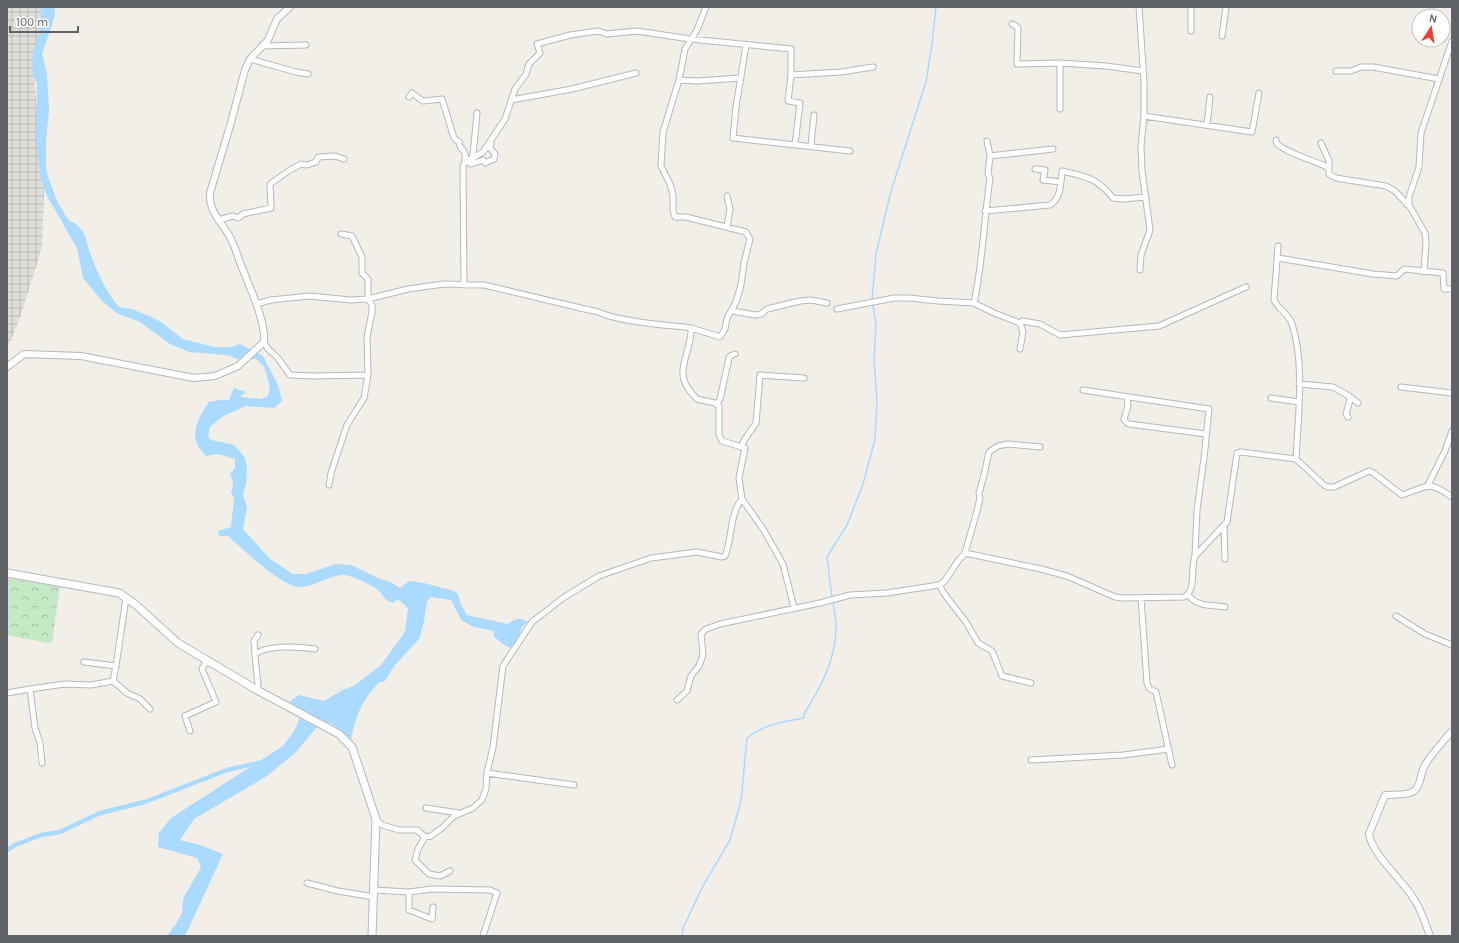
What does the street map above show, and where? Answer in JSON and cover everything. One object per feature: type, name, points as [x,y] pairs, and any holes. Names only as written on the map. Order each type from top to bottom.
[{"type":"main road","points":[[7,573],[119,593],[135,604],[178,643],[257,690],[325,728],[339,734],[352,747],[376,818],[372,936]]},
{"type":"street","points":[[290,7],[277,19],[268,40],[250,59],[245,70],[209,200],[212,210],[231,239],[256,304],[264,335],[264,342],[290,375],[368,375]]},
{"type":"street","points":[[256,304],[271,300],[309,296],[351,300],[368,299],[408,289],[444,284],[484,285],[589,310],[600,311],[611,317],[691,328],[720,337],[725,329],[728,318],[736,302],[750,239],[746,232],[675,216],[673,211],[673,195],[662,166],[663,132],[665,121],[671,108],[679,80],[685,49],[697,30],[706,7]]},
{"type":"street","points":[[1139,7],[1144,116],[1141,146],[1142,171],[1150,230],[1142,255],[1140,270]]},
{"type":"street","points":[[1191,7],[1191,31]]},
{"type":"street","points":[[1222,36],[1226,7]]},
{"type":"street","points":[[1012,24],[1018,28],[1017,64],[1060,63],[1106,66],[1143,71]]},
{"type":"street","points":[[468,159],[483,152],[505,119],[515,89],[526,74],[529,64],[540,53],[537,44],[570,35],[598,31],[607,34],[637,31],[690,39],[791,49],[791,75],[788,101],[800,103],[795,144]]},
{"type":"street","points":[[1409,206],[1408,197],[1419,167],[1421,133],[1452,41]]},
{"type":"street","points":[[262,46],[306,45]]},
{"type":"street","points":[[746,45],[736,107],[733,138],[850,151]]},
{"type":"street","points":[[1446,57],[1452,60]]},
{"type":"street","points":[[250,59],[308,74]]},
{"type":"street","points":[[1060,63],[1060,109]]},
{"type":"street","points":[[791,75],[841,72],[873,67]]},
{"type":"street","points":[[1336,71],[1351,71],[1361,67],[1373,67],[1439,79]]},
{"type":"street","points":[[512,100],[572,90],[636,73]]},
{"type":"street","points":[[679,80],[698,81],[741,78]]},
{"type":"street","points":[[409,97],[412,93],[423,101],[442,99],[454,138],[459,142],[460,147],[463,149],[471,164],[484,160],[486,163],[494,159],[495,154],[489,146],[493,136]]},
{"type":"street","points":[[1144,116],[1252,132],[1259,93]]},
{"type":"street","points":[[1207,125],[1210,97]]},
{"type":"street","points":[[464,285],[463,167],[468,159],[473,155],[475,147],[474,140],[476,133],[477,113]]},
{"type":"street","points":[[811,146],[814,115]]},
{"type":"street","points":[[1276,140],[1277,144],[1284,151],[1319,162],[1329,168]]},
{"type":"street","points":[[974,303],[978,285],[985,211],[990,178],[988,174],[990,156],[987,141]]},
{"type":"street","points":[[1321,143],[1329,161],[1329,174],[1336,178],[1386,186],[1395,191],[1404,199],[1425,233],[1426,242],[1424,272]]},
{"type":"street","points":[[990,156],[1052,149]]},
{"type":"street","points":[[218,220],[233,216],[238,218],[242,214],[270,208],[270,184],[301,164],[307,165],[316,162],[318,157],[335,156],[344,159]]},
{"type":"street","points":[[1035,168],[1045,170],[1043,180],[1061,182]]},
{"type":"street","points":[[985,211],[1050,205],[1054,202],[1058,194],[1062,171],[1091,178],[1103,186],[1113,198],[1123,199],[1146,197]]},
{"type":"street","points":[[727,196],[730,209],[727,227]]},
{"type":"street","points":[[329,485],[331,473],[346,425],[364,398],[368,375],[367,338],[372,312],[372,305],[368,299],[368,279],[362,273],[362,257],[352,236],[341,234]]},
{"type":"street","points":[[1278,246],[1274,300],[1277,307],[1288,316],[1292,325],[1300,362],[1296,459]]},
{"type":"street","points":[[1278,258],[1373,274],[1397,276],[1404,269],[1443,274],[1444,289],[1452,289]]},
{"type":"street","points":[[837,309],[894,298],[974,303],[1020,323],[1022,321],[1040,324],[1060,335],[1159,326],[1246,287]]},
{"type":"street","points":[[732,311],[755,315],[761,314],[767,309],[800,301],[811,300],[827,303]]},
{"type":"street","points":[[1020,323],[1023,332],[1020,349]]},
{"type":"street","points":[[691,328],[691,336],[683,372],[685,382],[697,400],[717,404]]},
{"type":"street","points":[[7,367],[24,354],[81,356],[194,378],[215,376],[238,366],[264,342]]},
{"type":"street","points":[[717,404],[720,399],[729,358],[735,354]]},
{"type":"street","points":[[741,447],[756,423],[760,375],[804,378]]},
{"type":"street","points":[[1299,384],[1333,387],[1358,402]]},
{"type":"street","points":[[1401,387],[1452,393]]},
{"type":"street","points":[[965,554],[1041,569],[1067,576],[1115,597],[1184,598],[1188,595],[1192,586],[1197,510],[1209,409],[1083,390]]},
{"type":"street","points":[[1348,417],[1346,414],[1350,400],[1349,396]]},
{"type":"street","points":[[1271,398],[1299,402]]},
{"type":"street","points":[[1127,399],[1128,406],[1124,419],[1129,424],[1206,434]]},
{"type":"street","points":[[717,404],[719,406],[719,435],[722,441],[745,448],[739,478],[742,499],[764,529],[783,564],[794,608]]},
{"type":"street","points":[[1428,485],[1445,451],[1452,431]]},
{"type":"street","points":[[677,700],[687,691],[691,676],[699,666],[703,655],[701,634],[706,628],[850,595],[887,592],[944,582],[965,554],[977,512],[980,498],[979,493],[989,452],[998,446],[1008,444],[1040,446]]},
{"type":"street","points":[[1195,556],[1227,522],[1237,453],[1241,452],[1296,459],[1328,487],[1334,487],[1369,471],[1402,495],[1428,485],[1439,488],[1452,497]]},
{"type":"street","points":[[425,837],[431,836],[443,828],[454,816],[473,808],[482,800],[486,789],[487,773],[493,747],[503,666],[532,622],[563,598],[600,576],[651,558],[697,552],[722,557],[725,556],[734,516],[742,499]]},
{"type":"street","points":[[1224,526],[1225,559]]},
{"type":"street","points":[[939,584],[944,595],[966,622],[978,643],[992,651],[1002,676],[1030,683]]},
{"type":"street","points":[[1188,595],[1193,602],[1225,607]]},
{"type":"street","points":[[113,680],[126,598]]},
{"type":"street","points":[[1141,598],[1147,683],[1149,688],[1156,692],[1172,765]]},
{"type":"street","points":[[1396,616],[1425,634],[1452,645]]},
{"type":"street","points":[[257,690],[258,685],[254,641],[258,635]]},
{"type":"street","points":[[255,655],[258,652],[276,648],[298,646],[315,649]]},
{"type":"street","points":[[190,731],[185,716],[216,702],[202,668],[207,660]]},
{"type":"street","points":[[84,662],[116,666]]},
{"type":"street","points":[[7,693],[65,684],[91,685],[113,680]]},
{"type":"street","points":[[113,680],[127,693],[140,699],[150,709]]},
{"type":"street","points":[[30,689],[35,728],[40,743],[42,763]]},
{"type":"street","points":[[1430,936],[1412,895],[1381,858],[1369,839],[1368,834],[1385,796],[1393,794],[1408,794],[1415,791],[1419,785],[1424,765],[1452,731]]},
{"type":"street","points":[[1032,760],[1123,755],[1169,749]]},
{"type":"street","points":[[487,773],[574,784]]},
{"type":"street","points":[[426,808],[460,813]]},
{"type":"street","points":[[376,818],[382,825],[399,830],[417,830],[425,837]]},
{"type":"street","points":[[425,837],[418,849],[415,860],[429,874],[440,876],[450,871]]},
{"type":"street","points":[[307,883],[338,891],[374,894],[432,889],[490,890],[497,893],[483,936]]},
{"type":"street","points":[[409,892],[409,910],[432,919],[433,906]]},
{"type":"shaded area","points":[[7,7],[43,7],[46,15],[33,56],[44,192],[42,247],[21,315],[7,350]]},
{"type":"green space","points":[[7,578],[60,586],[52,642],[48,643],[7,635]]},
{"type":"water","points":[[41,7],[54,7],[55,15],[42,53],[47,74],[49,110],[46,141],[46,168],[48,177],[58,203],[69,221],[77,225],[84,234],[101,280],[109,294],[119,307],[132,309],[161,322],[183,339],[214,347],[231,347],[240,344],[263,356],[278,385],[282,401],[274,408],[246,406],[223,416],[210,427],[208,437],[212,440],[234,445],[245,458],[247,469],[243,495],[247,507],[243,529],[270,559],[293,574],[306,574],[336,564],[351,565],[400,588],[409,581],[424,583],[454,591],[458,594],[461,605],[467,615],[508,624],[518,619],[528,622],[522,627],[518,639],[510,648],[494,637],[494,631],[474,627],[461,620],[451,600],[431,597],[427,601],[419,639],[395,665],[384,682],[379,682],[368,696],[357,716],[351,740],[331,723],[322,721],[295,753],[267,776],[194,819],[180,840],[200,845],[223,854],[185,936],[167,936],[182,913],[183,899],[201,867],[197,858],[158,847],[159,833],[171,818],[283,746],[294,731],[304,710],[289,702],[299,695],[324,701],[355,685],[381,665],[405,632],[408,608],[398,599],[393,603],[390,602],[375,588],[347,575],[339,575],[304,587],[292,585],[272,574],[228,536],[219,536],[218,531],[231,527],[234,498],[231,492],[233,483],[230,474],[235,468],[235,459],[218,454],[206,456],[200,449],[195,436],[197,423],[209,402],[229,400],[234,388],[246,392],[240,396],[241,397],[261,399],[268,396],[270,388],[264,366],[256,359],[238,359],[227,355],[189,352],[170,344],[140,322],[118,314],[103,302],[83,278],[77,248],[47,196],[40,176],[36,139],[37,84],[32,71],[33,53],[39,34]]},
{"type":"waterway","points":[[832,598],[827,557],[847,525],[863,484],[875,439],[877,401],[874,360],[876,325],[872,299],[876,254],[891,191],[926,82],[936,7]]},
{"type":"waterway","points":[[682,936],[683,928],[704,884],[730,840],[741,801],[747,738],[760,730],[781,722],[804,718],[804,714],[822,683],[830,661],[835,639],[836,624],[833,602]]},
{"type":"waterway","points":[[7,850],[15,845],[41,835],[60,832],[100,813],[145,802],[227,770],[263,762]]}]
